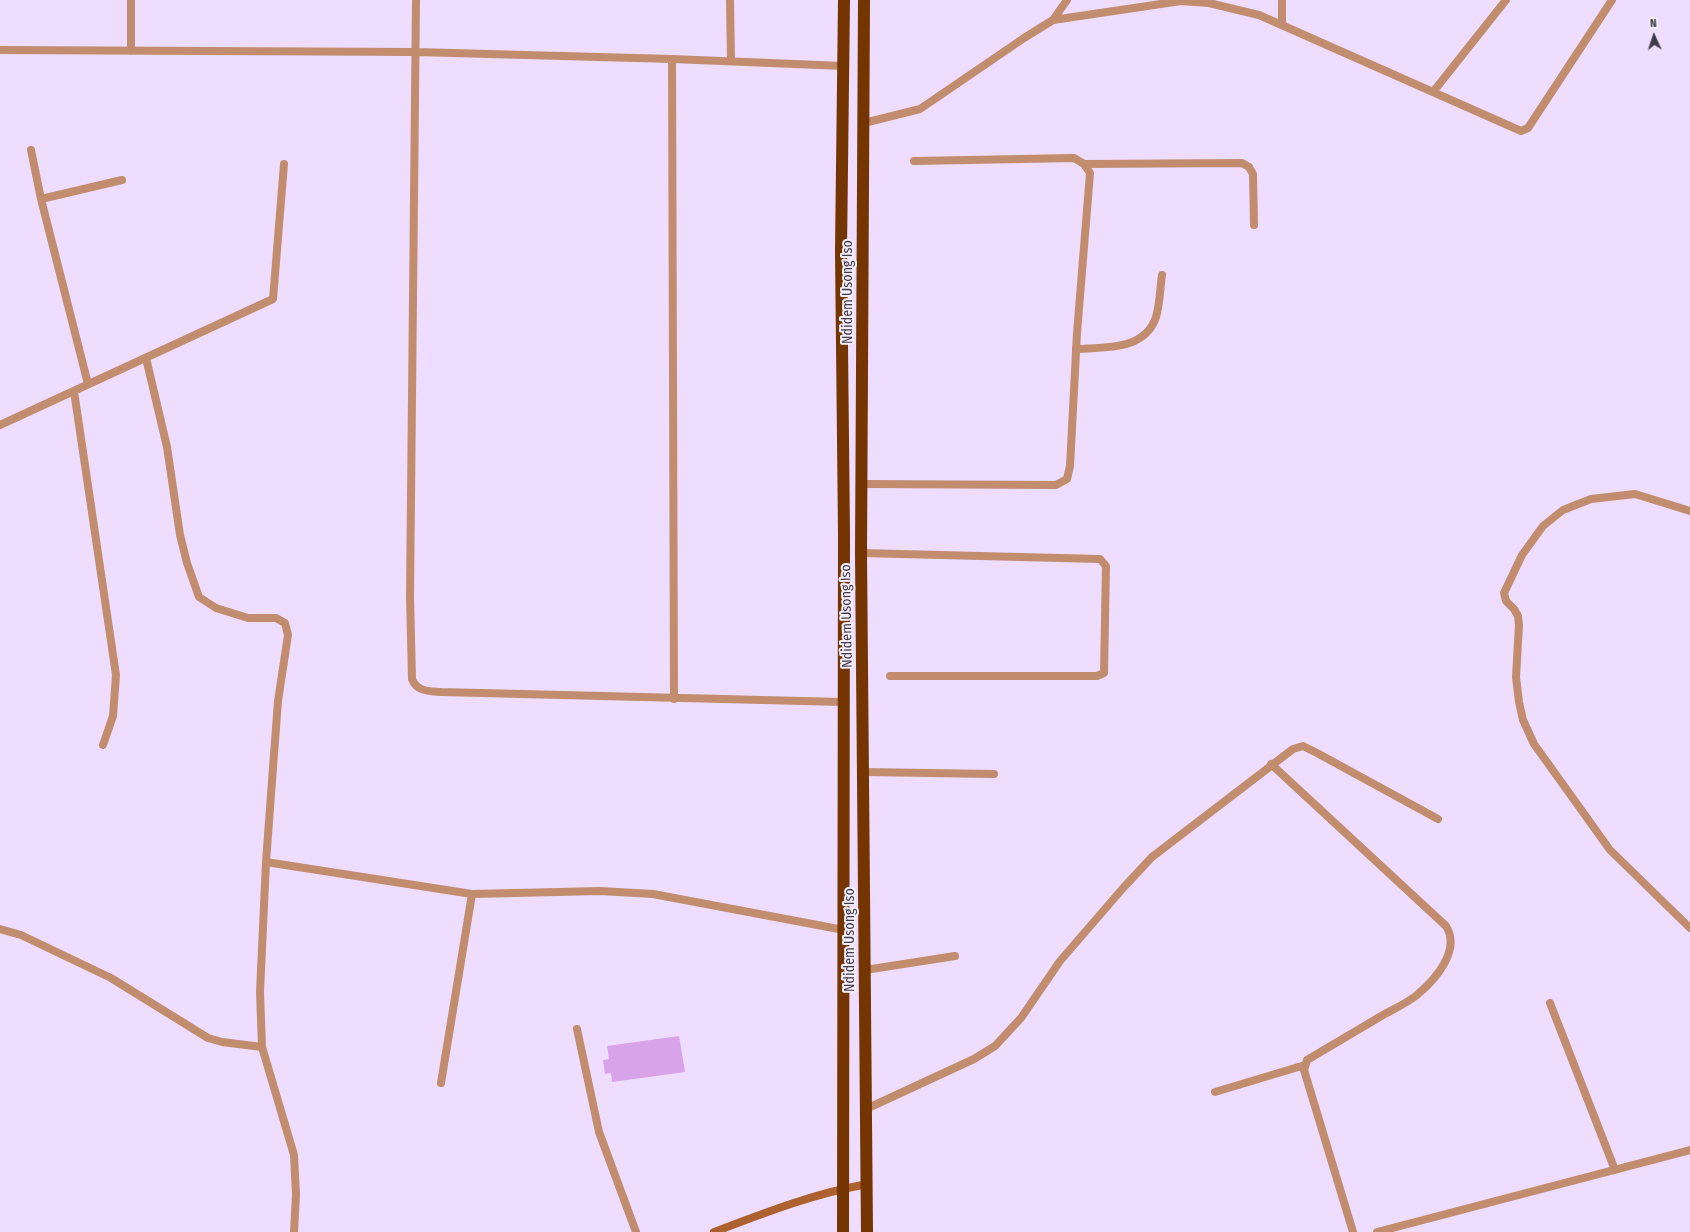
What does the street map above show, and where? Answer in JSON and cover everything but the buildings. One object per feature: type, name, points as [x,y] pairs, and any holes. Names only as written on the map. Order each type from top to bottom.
[{"type":"highway","name":"Ndidem Usong Iso","points":[[842,1232],[844,534],[841,251],[844,0]]},
{"type":"highway","name":"Ndidem Usong Iso","points":[[864,0],[861,552],[868,1184],[867,1232]]},
{"type":"street","points":[[131,0],[131,51]]},
{"type":"street","points":[[416,0],[410,596],[412,679],[414,684],[421,690],[441,692],[674,699],[843,702]]},
{"type":"street","points":[[730,0],[731,61]]},
{"type":"street","points":[[1053,20],[1064,0]]},
{"type":"street","points":[[1282,0],[1282,25]]},
{"type":"street","points":[[1433,92],[1506,0]]},
{"type":"street","points":[[864,123],[920,109],[1053,20],[1181,1],[1209,3],[1260,15],[1520,131],[1528,128],[1612,0]]},
{"type":"street","points":[[0,50],[416,52],[672,59],[844,66]]},
{"type":"street","points":[[672,59],[674,699]]},
{"type":"street","points":[[31,150],[41,199],[88,384]]},
{"type":"street","points":[[862,484],[1056,485],[1067,479],[1070,466],[1076,349],[1090,173],[1084,164],[1074,158],[914,161]]},
{"type":"street","points":[[1084,164],[1242,163],[1249,166],[1253,174],[1254,225]]},
{"type":"street","points":[[0,424],[273,299],[284,164]]},
{"type":"street","points":[[41,199],[122,180]]},
{"type":"street","points":[[1076,349],[1127,345],[1147,335],[1156,318],[1162,274]]},
{"type":"street","points":[[146,358],[167,447],[180,535],[186,563],[199,597],[216,608],[248,618],[276,618],[285,623],[288,635],[278,701],[266,862],[260,992],[262,1047],[294,1155],[296,1195],[294,1232]]},
{"type":"street","points":[[74,391],[116,675],[113,716],[103,745]]},
{"type":"street","points":[[1690,511],[1634,494],[1591,499],[1563,510],[1543,526],[1522,555],[1504,593],[1506,601],[1514,609],[1518,616],[1519,625],[1516,677],[1519,702],[1523,720],[1534,744],[1610,850],[1690,928]]},
{"type":"street","points":[[861,552],[1100,560],[1106,566],[1104,673],[1097,676],[890,676]]},
{"type":"street","points":[[866,1109],[974,1059],[995,1046],[1021,1018],[1060,961],[1152,857],[1271,764],[1293,749],[1303,746],[1438,820]]},
{"type":"street","points":[[1271,764],[1446,926],[1451,934],[1452,945],[1444,963],[1435,977],[1417,995],[1307,1060],[1305,1065],[1304,1070],[1353,1232]]},
{"type":"street","points":[[864,772],[994,774]]},
{"type":"street","points":[[266,862],[472,894],[600,891],[653,894],[844,930]]},
{"type":"street","points":[[441,1083],[472,894]]},
{"type":"street","points":[[0,930],[21,935],[111,978],[208,1038],[222,1042],[262,1047]]},
{"type":"street","points":[[865,970],[955,956]]},
{"type":"street","points":[[1550,1003],[1615,1170]]},
{"type":"street","points":[[577,1029],[598,1132],[636,1232]]},
{"type":"street","points":[[1215,1092],[1305,1065]]},
{"type":"street","points":[[1377,1232],[1690,1150]]},
{"type":"street","points":[[714,1232],[775,1208],[843,1188],[868,1184]]}]
